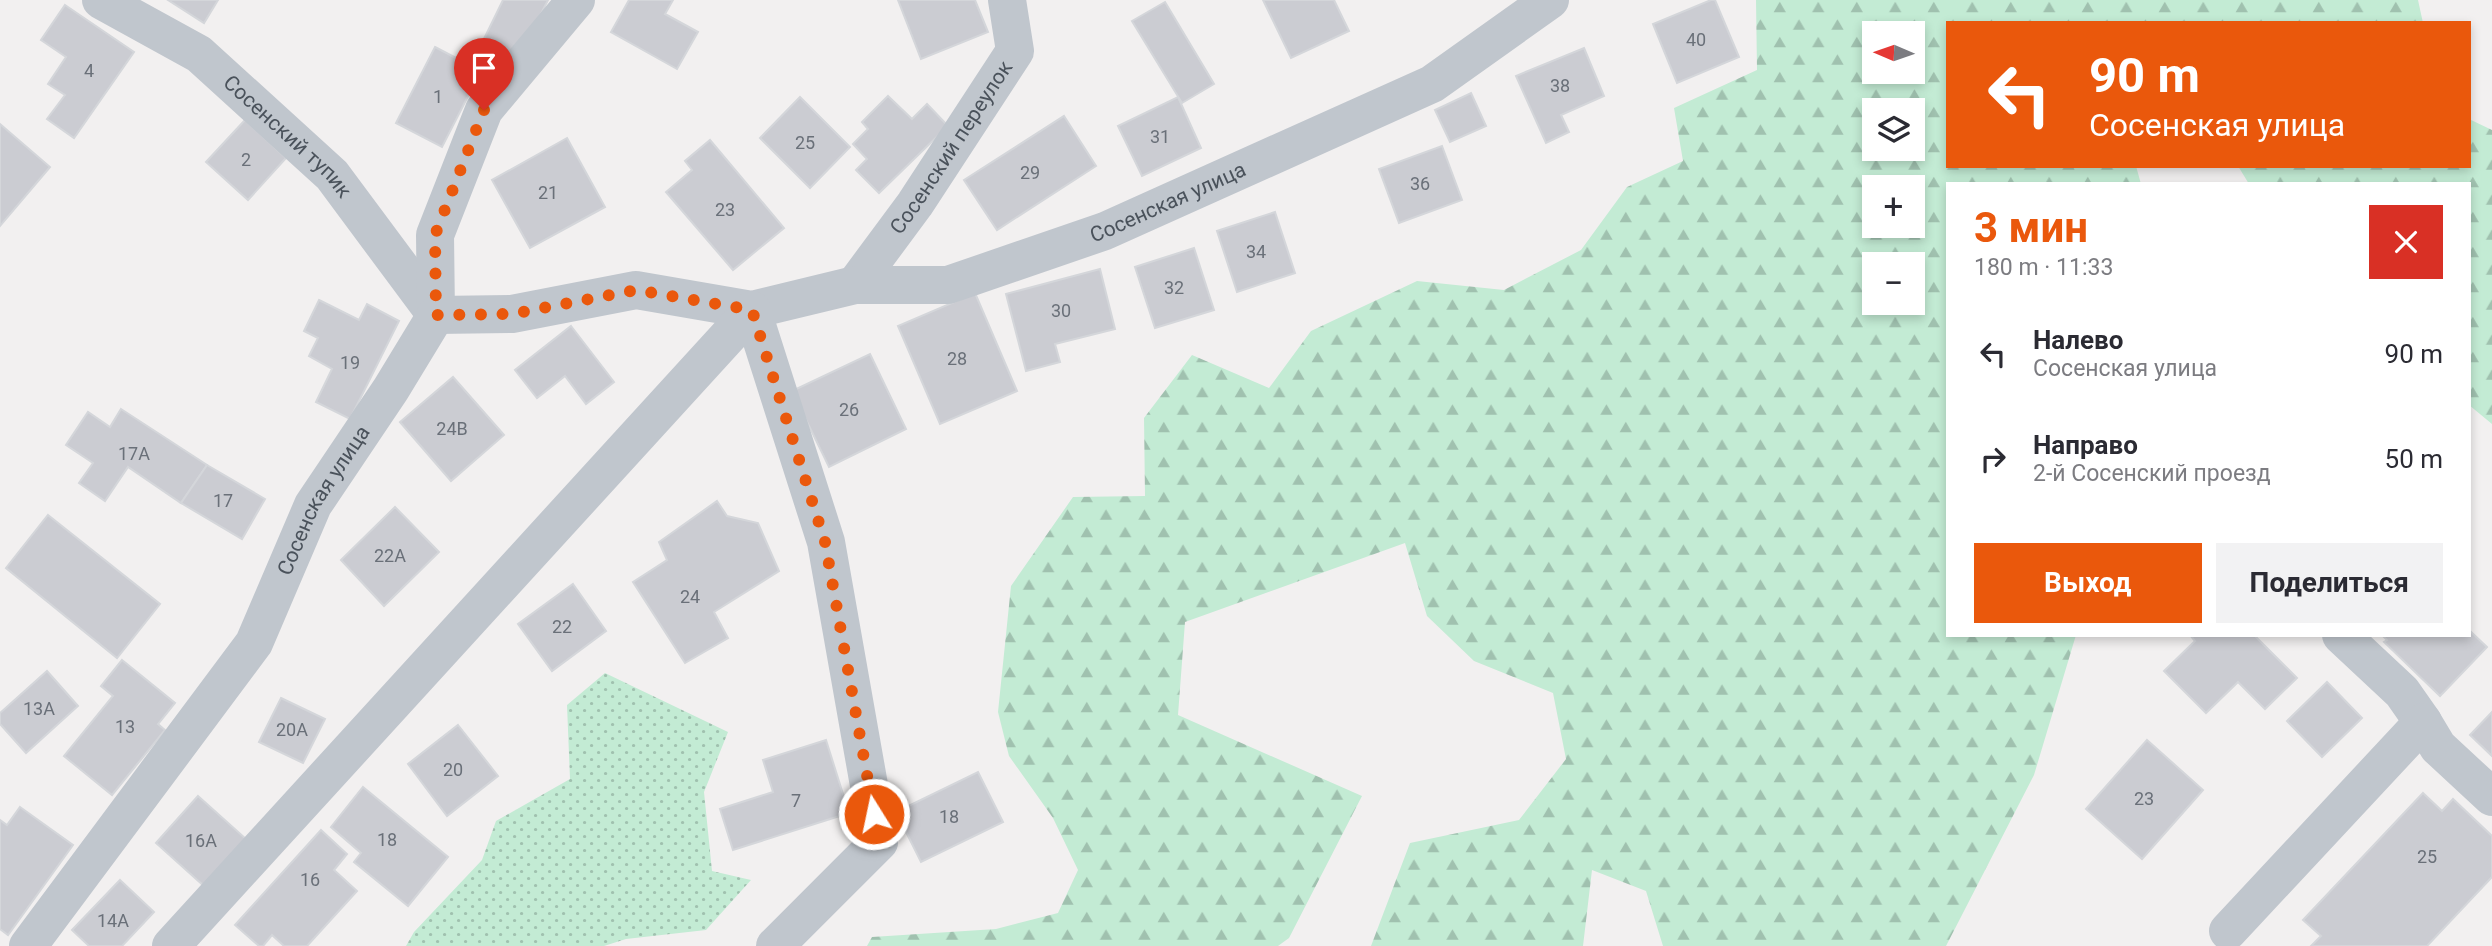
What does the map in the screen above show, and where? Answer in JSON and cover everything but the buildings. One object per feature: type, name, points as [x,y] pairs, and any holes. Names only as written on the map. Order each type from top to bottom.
[{"type":"street","name":"Сосенский тупик","points":[[101,0],[199,54],[332,175],[436,315]]},
{"type":"street","points":[[436,315],[435,235],[484,110],[576,0]]},
{"type":"street","name":"Сосенский переулок","points":[[855,285],[915,204],[1015,51],[1007,0]]},
{"type":"street","name":"Сосенская улица","points":[[28,946],[254,643],[313,505],[391,389],[436,315],[512,314],[636,290],[752,310],[855,285],[948,285],[1105,231],[1432,84],[1550,0]]},
{"type":"street","points":[[171,946],[752,310]]},
{"type":"street","points":[[752,310],[825,542],[879,842],[775,946]]},
{"type":"street","points":[[2343,637],[2402,692],[2438,747],[2492,797]]},
{"type":"street","points":[[2228,930],[2423,722]]},
{"type":"green space","points":[[1756,0],[2418,0],[2423,21],[1946,21],[1946,168],[2137,168],[2140,182],[1946,182],[1946,637],[2075,637],[2034,775],[1946,946],[1663,946],[1646,891],[1592,870],[1583,946],[1371,946],[1410,843],[1519,820],[1566,759],[1553,693],[1474,661],[1427,616],[1405,543],[1185,622],[1178,715],[1362,796],[1289,938],[1278,946],[867,946],[872,937],[996,929],[1058,913],[1078,870],[1053,818],[1009,756],[998,712],[1011,586],[1073,497],[1145,496],[1144,418],[1192,355],[1269,388],[1311,331],[1417,281],[1504,290],[1581,250],[1627,187],[1683,161],[1674,108],[1757,70]]},
{"type":"green space","points":[[2471,120],[2492,130],[2492,424],[2471,407],[2471,182],[2248,182],[2239,168],[2471,168]]},
{"type":"green space","points":[[605,673],[728,732],[704,792],[712,871],[751,880],[706,930],[626,939],[604,946],[406,946],[414,932],[482,860],[496,821],[570,779],[567,705]]},
{"type":"route","points":[[484,110],[435,235],[436,315],[512,314],[636,290],[752,310],[825,542],[874,814]]}]
